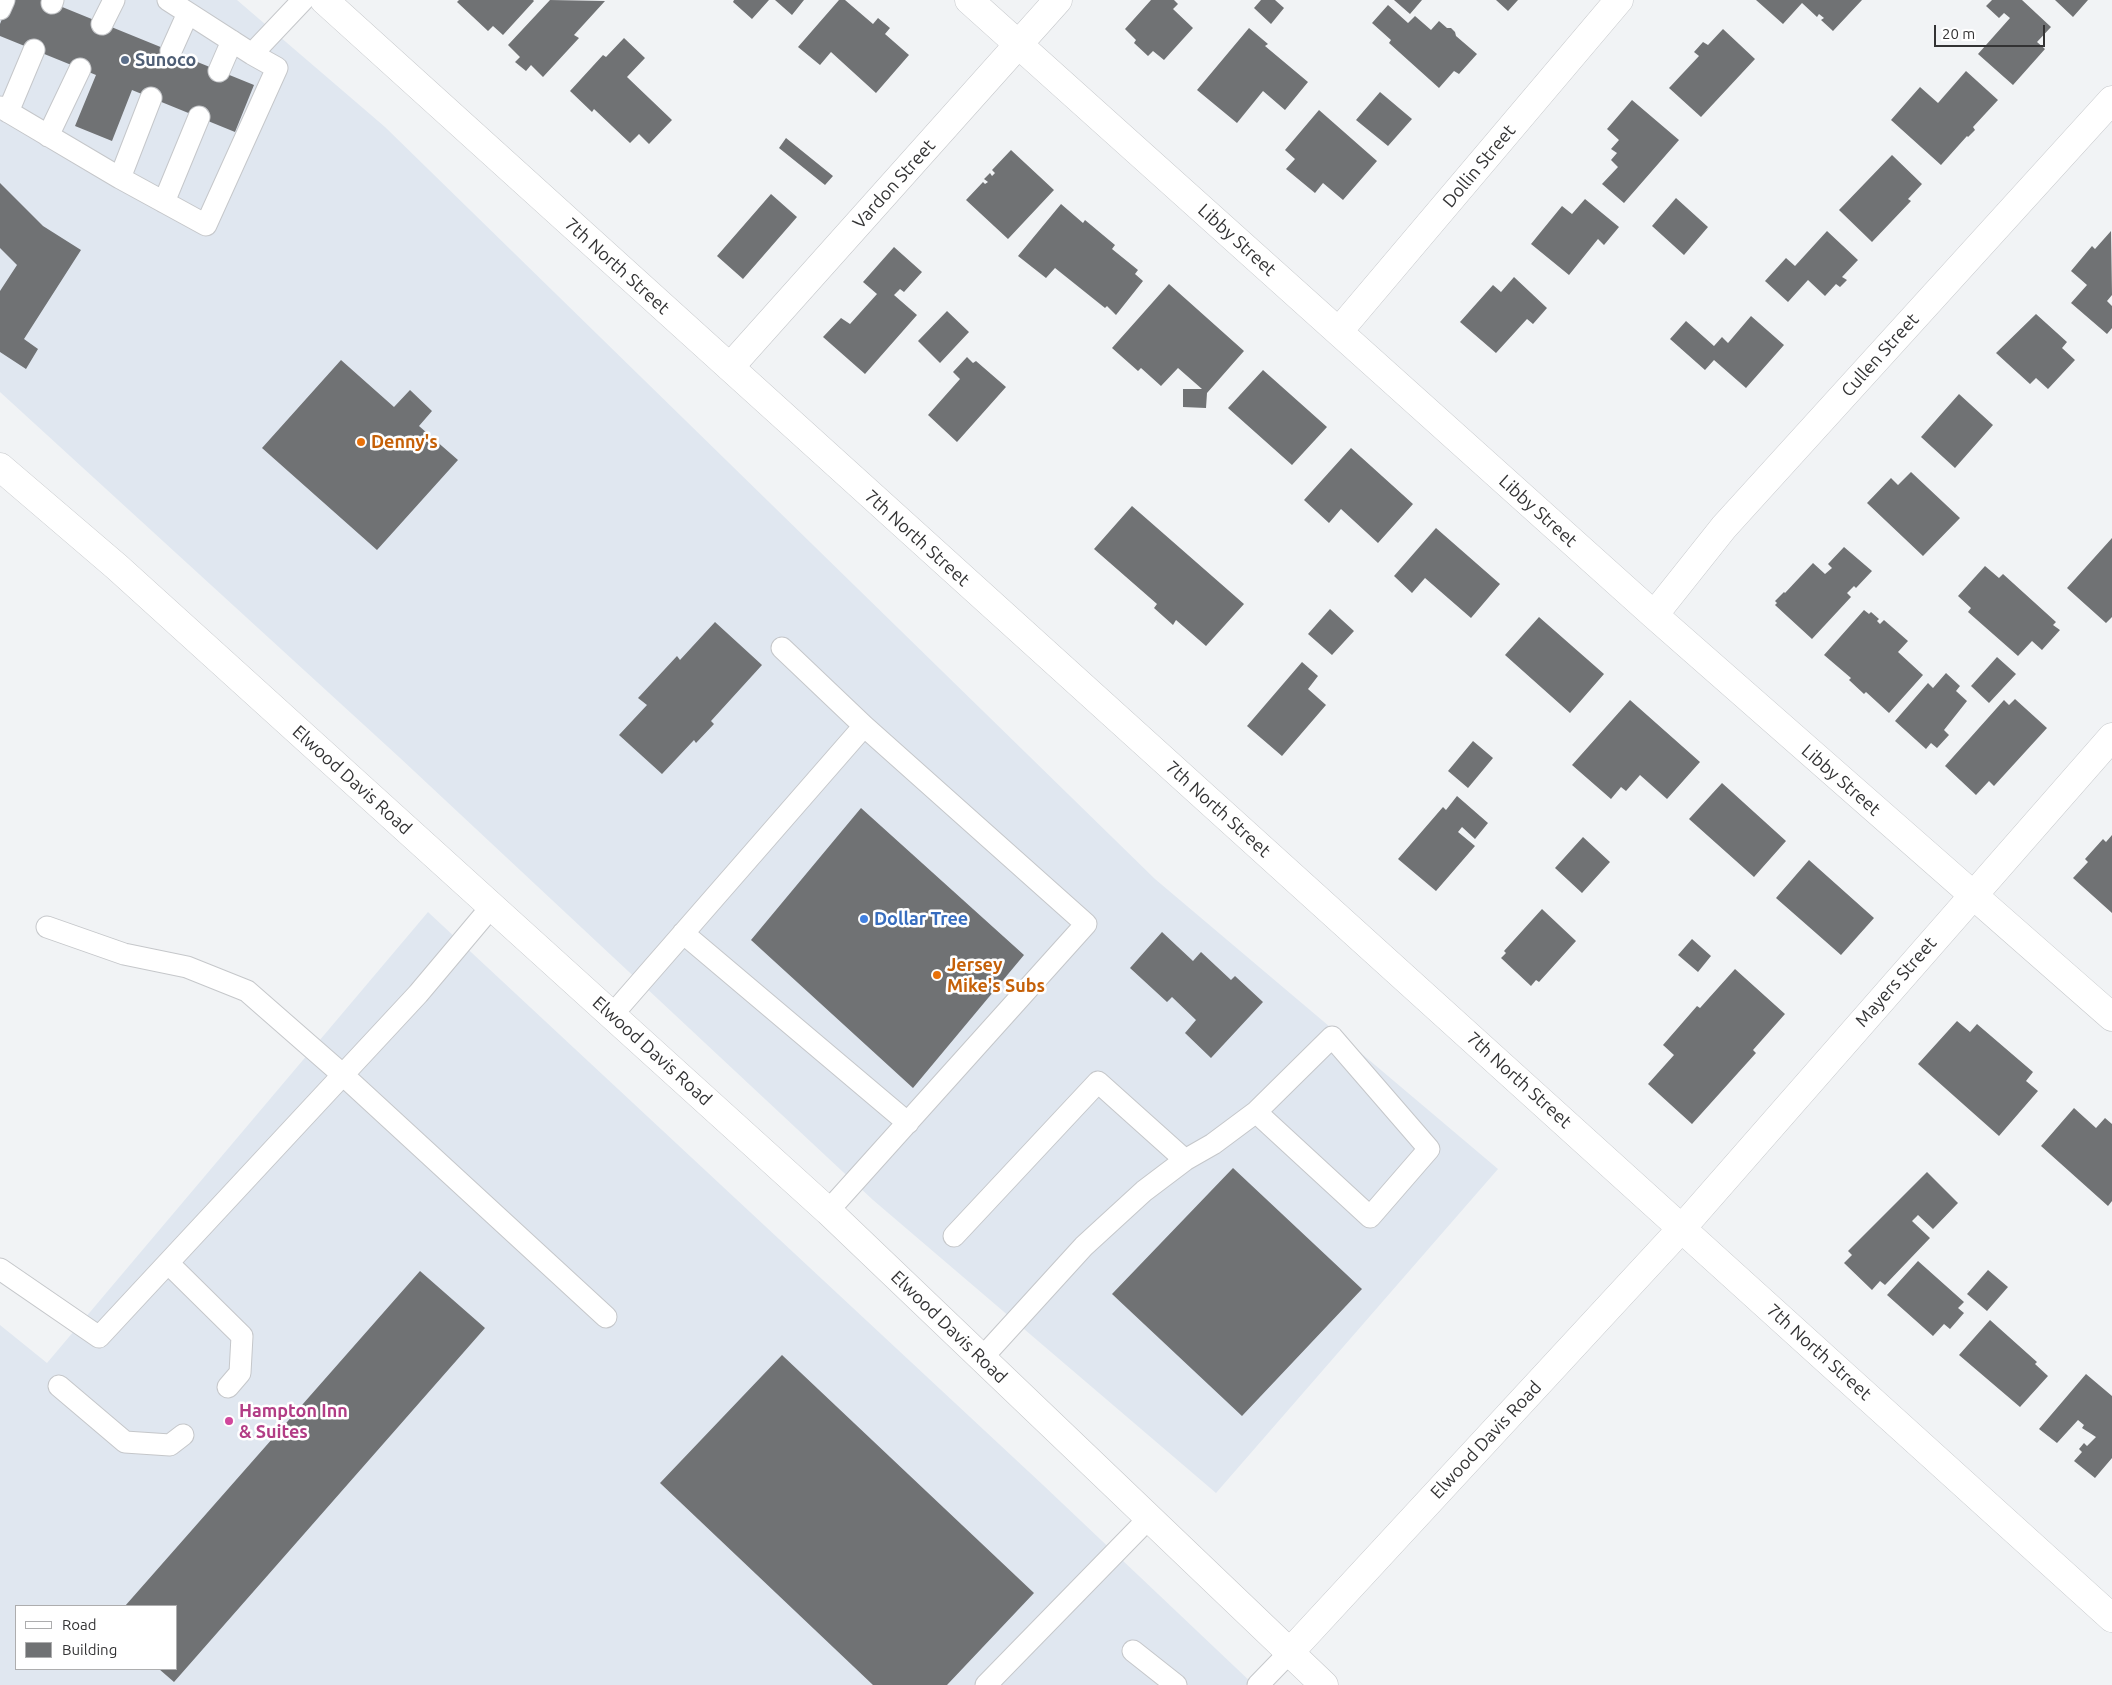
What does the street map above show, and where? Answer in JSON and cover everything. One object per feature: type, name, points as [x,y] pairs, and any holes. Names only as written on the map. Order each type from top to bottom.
[{"type":"street","name":"7th North Street","points":[[324,0],[2112,1618]]},
{"type":"street","name":"Libby Street","points":[[969,0],[1654,615],[2112,1017]]},
{"type":"street","name":"Vardon Street","points":[[730,368],[1058,0]]},
{"type":"street","name":"Dollin Street","points":[[1339,331],[1619,0]]},
{"type":"street","name":"Cullen Street","points":[[1654,615],[1724,527],[2112,100]]},
{"type":"street","name":"Elwood Davis Road","points":[[0,467],[117,567],[828,1211],[1324,1685]]},
{"type":"street","name":"Mayers Street","points":[[1682,1228],[2112,737]]},
{"type":"street","name":"Elwood Davis Road","points":[[1290,1652],[1682,1228]]},
{"type":"lane","points":[[0,9],[4,0]]},
{"type":"lane","points":[[102,24],[114,0]]},
{"type":"lane","points":[[34,50],[4,110],[120,178],[206,225],[277,68],[168,0]]},
{"type":"lane","points":[[252,54],[303,0]]},
{"type":"lane","points":[[171,51],[188,13]]},
{"type":"lane","points":[[219,71],[232,41]]},
{"type":"lane","points":[[48,136],[80,69]]},
{"type":"lane","points":[[120,178],[151,98]]},
{"type":"lane","points":[[164,202],[199,118]]},
{"type":"lane","points":[[782,648],[864,726],[1086,924],[828,1211]]},
{"type":"lane","points":[[612,1015],[864,726]]},
{"type":"lane","points":[[0,1269],[99,1337],[418,994],[492,906]]},
{"type":"lane","points":[[47,926],[124,954],[187,968],[248,991],[343,1075],[606,1317]]},
{"type":"lane","points":[[683,933],[908,1123]]},
{"type":"lane","points":[[981,1359],[1084,1246],[1144,1192],[1185,1160],[1213,1144],[1256,1112],[1332,1037],[1429,1149],[1370,1217],[1256,1112]]},
{"type":"lane","points":[[954,1236],[1098,1082],[1185,1160]]},
{"type":"lane","points":[[168,1263],[242,1336],[240,1374],[228,1387]]},
{"type":"lane","points":[[59,1386],[125,1442],[170,1445],[183,1435]]},
{"type":"lane","points":[[986,1685],[1148,1518]]},
{"type":"lane","points":[[1133,1651],[1176,1685]]},
{"type":"lane","points":[[1258,1685],[1290,1652]]},
{"type":"shaded area","points":[[7,0],[237,0],[385,127],[1155,879],[1498,1169],[1216,1493],[873,1200],[399,757],[0,392],[0,15]]},
{"type":"shaded area","points":[[428,912],[1043,1485],[1254,1685],[0,1685],[0,1325],[47,1363]]},
{"type":"building","name":"Sunoco","points":[[9,0],[45,0],[254,85],[235,132],[132,90],[112,141],[75,126],[96,75],[0,36],[0,24]]},
{"type":"building","points":[[459,0],[534,1],[503,35],[493,26],[488,31],[457,2]]},
{"type":"building","points":[[550,0],[605,1],[574,35],[579,38],[543,77],[531,65],[526,71],[515,62],[520,57],[508,45]]},
{"type":"building","points":[[734,0],[769,0],[752,19],[733,2]]},
{"type":"building","points":[[775,0],[804,0],[792,15]]},
{"type":"building","points":[[839,0],[845,0],[873,24],[878,18],[890,28],[885,34],[909,55],[876,93],[831,52],[820,65],[798,47]]},
{"type":"building","points":[[1151,0],[1174,0],[1178,4],[1173,9],[1193,28],[1164,60],[1153,51],[1148,56],[1134,43],[1136,40],[1125,29]]},
{"type":"building","points":[[1261,0],[1275,0],[1284,8],[1271,24],[1254,8]]},
{"type":"building","points":[[1394,0],[1422,0],[1410,14]]},
{"type":"building","points":[[1496,0],[1518,0],[1508,11]]},
{"type":"building","points":[[1756,0],[1862,0],[1833,31],[1821,20],[1824,18],[1819,14],[1817,17],[1802,3],[1783,24]]},
{"type":"building","points":[[1992,0],[2022,0],[2051,27],[2037,42],[2045,49],[2013,85],[1978,54],[2010,18],[2004,13],[1999,18],[1986,6]]},
{"type":"building","points":[[2055,0],[2088,0],[2073,17]]},
{"type":"building","points":[[1388,5],[1408,23],[1415,16],[1431,30],[1439,21],[1447,28],[1451,28],[1456,36],[1477,54],[1459,74],[1454,71],[1439,88],[1389,43],[1391,40],[1372,23]]},
{"type":"building","points":[[1249,28],[1268,44],[1265,46],[1308,82],[1285,110],[1263,91],[1237,123],[1197,90]]},
{"type":"building","points":[[1723,29],[1755,59],[1701,117],[1669,88],[1699,56],[1694,52],[1703,42],[1708,45]]},
{"type":"building","points":[[624,38],[645,58],[627,77],[672,120],[649,144],[639,134],[630,143],[594,109],[592,112],[570,91],[603,55],[606,57]]},
{"type":"building","points":[[1966,71],[1998,100],[1973,127],[1975,130],[1967,136],[1941,165],[1891,120],[1920,87],[1938,103]]},
{"type":"building","points":[[1380,92],[1412,119],[1388,146],[1356,120]]},
{"type":"building","points":[[1632,100],[1679,140],[1624,203],[1602,184],[1618,167],[1611,160],[1617,153],[1611,149],[1619,140],[1607,129]]},
{"type":"building","points":[[1319,110],[1377,161],[1343,200],[1323,183],[1315,193],[1286,169],[1295,159],[1285,150]]},
{"type":"building","points":[[786,138],[833,176],[825,185],[779,148]]},
{"type":"building","points":[[1011,150],[1054,190],[1008,239],[966,200],[983,182],[985,184],[988,182],[984,179],[990,173],[992,176],[995,173],[992,170]]},
{"type":"building","points":[[1892,155],[1922,184],[1908,199],[1911,201],[1872,242],[1839,210]]},
{"type":"building","points":[[0,183],[43,226],[81,250],[24,339],[38,349],[26,369],[0,352],[0,291],[17,265],[0,248]]},
{"type":"building","points":[[771,194],[797,217],[743,279],[717,256]]},
{"type":"building","points":[[1676,198],[1708,227],[1684,255],[1652,226]]},
{"type":"building","points":[[1585,199],[1619,227],[1604,245],[1598,239],[1569,275],[1531,244],[1562,206],[1572,214]]},
{"type":"building","points":[[1061,204],[1083,223],[1085,220],[1115,245],[1112,249],[1138,270],[1135,274],[1143,281],[1116,315],[1107,306],[1105,308],[1055,268],[1046,278],[1018,256]]},
{"type":"building","points":[[1827,231],[1858,260],[1842,277],[1847,280],[1840,287],[1836,284],[1825,296],[1808,280],[1788,302],[1765,281],[1786,258],[1795,266]]},
{"type":"building","points":[[2111,231],[2112,295],[2107,301],[2112,306],[2112,328],[2107,334],[2071,303],[2087,285],[2071,271],[2092,246],[2095,249]]},
{"type":"building","points":[[894,247],[922,272],[904,292],[900,289],[894,295],[917,315],[865,374],[823,337],[841,318],[850,324],[877,294],[863,282]]},
{"type":"building","points":[[1514,277],[1547,308],[1533,324],[1527,319],[1496,353],[1460,322],[1493,285],[1501,292]]},
{"type":"building","points":[[1169,284],[1244,351],[1207,393],[1206,408],[1183,407],[1183,389],[1202,389],[1178,368],[1161,386],[1141,368],[1138,371],[1112,348]]},
{"type":"building","points":[[947,311],[969,332],[940,363],[918,341]]},
{"type":"building","points":[[2036,314],[2067,342],[2062,348],[2075,360],[2048,389],[2036,378],[2030,384],[1996,353]]},
{"type":"building","points":[[1751,316],[1784,345],[1746,388],[1714,360],[1705,370],[1670,339],[1686,321],[1714,346],[1722,337],[1728,343]]},
{"type":"building","points":[[967,357],[973,363],[976,361],[1006,387],[957,442],[928,415],[960,379],[953,372]]},
{"type":"building","points":[[341,360],[394,407],[410,390],[432,411],[419,426],[458,460],[377,550],[262,448]]},
{"type":"building","points":[[1263,370],[1327,427],[1292,465],[1228,408]]},
{"type":"building","points":[[1959,394],[1993,425],[1955,468],[1921,437]]},
{"type":"building","points":[[1351,448],[1413,504],[1378,543],[1341,509],[1329,523],[1304,500]]},
{"type":"building","points":[[1911,472],[1960,518],[1923,556],[1867,503],[1891,478],[1898,485]]},
{"type":"building","points":[[1132,506],[1244,604],[1206,646],[1176,620],[1173,625],[1154,608],[1157,604],[1094,549]]},
{"type":"building","points":[[1436,528],[1500,584],[1471,618],[1425,578],[1412,593],[1394,576]]},
{"type":"building","points":[[2112,538],[2112,617],[2106,623],[2067,588]]},
{"type":"building","points":[[1844,547],[1872,571],[1856,588],[1854,586],[1847,593],[1851,597],[1812,639],[1775,605],[1777,603],[1775,601],[1813,563],[1825,574],[1832,568],[1828,564]]},
{"type":"building","points":[[1985,566],[1999,578],[2003,574],[2056,622],[2053,625],[2060,630],[2042,650],[2032,641],[2018,656],[1968,612],[1971,608],[1958,596]]},
{"type":"building","points":[[1330,609],[1354,631],[1332,655],[1308,634]]},
{"type":"building","points":[[1864,610],[1869,614],[1871,612],[1879,619],[1877,621],[1880,624],[1884,620],[1908,641],[1898,652],[1923,675],[1889,713],[1866,692],[1864,694],[1849,680],[1851,678],[1824,655]]},
{"type":"building","points":[[1539,617],[1604,674],[1570,713],[1505,655]]},
{"type":"building","points":[[715,622],[762,665],[711,721],[714,724],[696,743],[694,740],[662,774],[619,735],[647,705],[638,698],[677,656],[680,660]]},
{"type":"building","points":[[1997,657],[2016,674],[1989,703],[1971,686]]},
{"type":"building","points":[[1302,662],[1318,676],[1308,689],[1326,705],[1282,756],[1247,726]]},
{"type":"building","points":[[1946,673],[1960,686],[1956,691],[1967,701],[1944,730],[1949,735],[1937,748],[1931,743],[1926,749],[1895,721],[1928,683],[1933,688]]},
{"type":"building","points":[[2015,699],[2047,728],[1994,786],[1989,781],[1976,795],[1945,766],[2004,700],[2009,705]]},
{"type":"building","points":[[1630,700],[1700,762],[1667,799],[1640,775],[1626,791],[1621,787],[1611,799],[1572,765]]},
{"type":"building","points":[[1473,741],[1493,758],[1468,788],[1448,771]]},
{"type":"building","points":[[1722,783],[1786,841],[1754,877],[1689,819]]},
{"type":"building","points":[[1457,796],[1488,823],[1475,839],[1462,827],[1458,832],[1475,846],[1436,891],[1398,859],[1443,807],[1446,810]]},
{"type":"building","points":[[861,808],[1024,955],[913,1088],[751,940]]},
{"type":"building","points":[[2112,835],[2112,913],[2073,878],[2088,862],[2085,859],[2103,839],[2106,842]]},
{"type":"building","points":[[1583,837],[1610,862],[1582,893],[1555,868]]},
{"type":"building","points":[[1809,860],[1874,918],[1841,955],[1776,898]]},
{"type":"building","points":[[1542,909],[1576,941],[1539,982],[1536,980],[1531,986],[1501,958],[1506,953],[1504,951]]},
{"type":"building","points":[[1162,932],[1193,961],[1201,952],[1231,980],[1235,976],[1263,1002],[1211,1058],[1185,1033],[1196,1020],[1172,997],[1167,1002],[1130,968]]},
{"type":"building","points":[[1692,939],[1711,956],[1698,972],[1678,955]]},
{"type":"building","points":[[1735,969],[1785,1014],[1753,1050],[1756,1053],[1692,1124],[1648,1084],[1674,1055],[1663,1045],[1697,1006],[1700,1008]]},
{"type":"building","points":[[1957,1021],[1970,1032],[1977,1024],[2033,1072],[2026,1081],[2038,1091],[1999,1136],[1918,1064]]},
{"type":"building","points":[[2074,1108],[2096,1128],[2105,1118],[2112,1124],[2112,1201],[2108,1206],[2041,1146]]},
{"type":"building","points":[[1233,1168],[1362,1289],[1242,1416],[1112,1294]]},
{"type":"building","points":[[1927,1172],[1958,1203],[1933,1229],[1918,1215],[1912,1221],[1930,1238],[1885,1285],[1880,1281],[1872,1290],[1844,1263],[1852,1255],[1848,1251]]},
{"type":"building","points":[[1918,1261],[1964,1302],[1958,1308],[1964,1313],[1950,1329],[1944,1324],[1933,1336],[1887,1295]]},
{"type":"building","points":[[1988,1270],[2008,1287],[1987,1311],[1967,1294]]},
{"type":"building","points":[[420,1271],[485,1328],[174,1682],[160,1670],[178,1670],[178,1605],[126,1605]]},
{"type":"building","points":[[1990,1320],[2037,1362],[2035,1364],[2048,1376],[2020,1407],[1959,1355]]},
{"type":"building","points":[[782,1355],[1034,1593],[947,1685],[873,1685],[660,1483]]},
{"type":"building","points":[[2086,1374],[2112,1396],[2112,1458],[2095,1478],[2074,1461],[2082,1452],[2079,1449],[2084,1443],[2087,1446],[2096,1437],[2082,1428],[2084,1425],[2078,1420],[2057,1443],[2039,1429]]},
{"type":"place","name":"Sunoco","points":[[125,60]]},
{"type":"place","name":"Denny's","points":[[361,442]]},
{"type":"place","name":"Dollar Tree","points":[[864,919]]},
{"type":"place","name":"Jersey Mike's Subs","points":[[937,975]]},
{"type":"place","name":"Hampton Inn & Suites","points":[[229,1421]]}]
